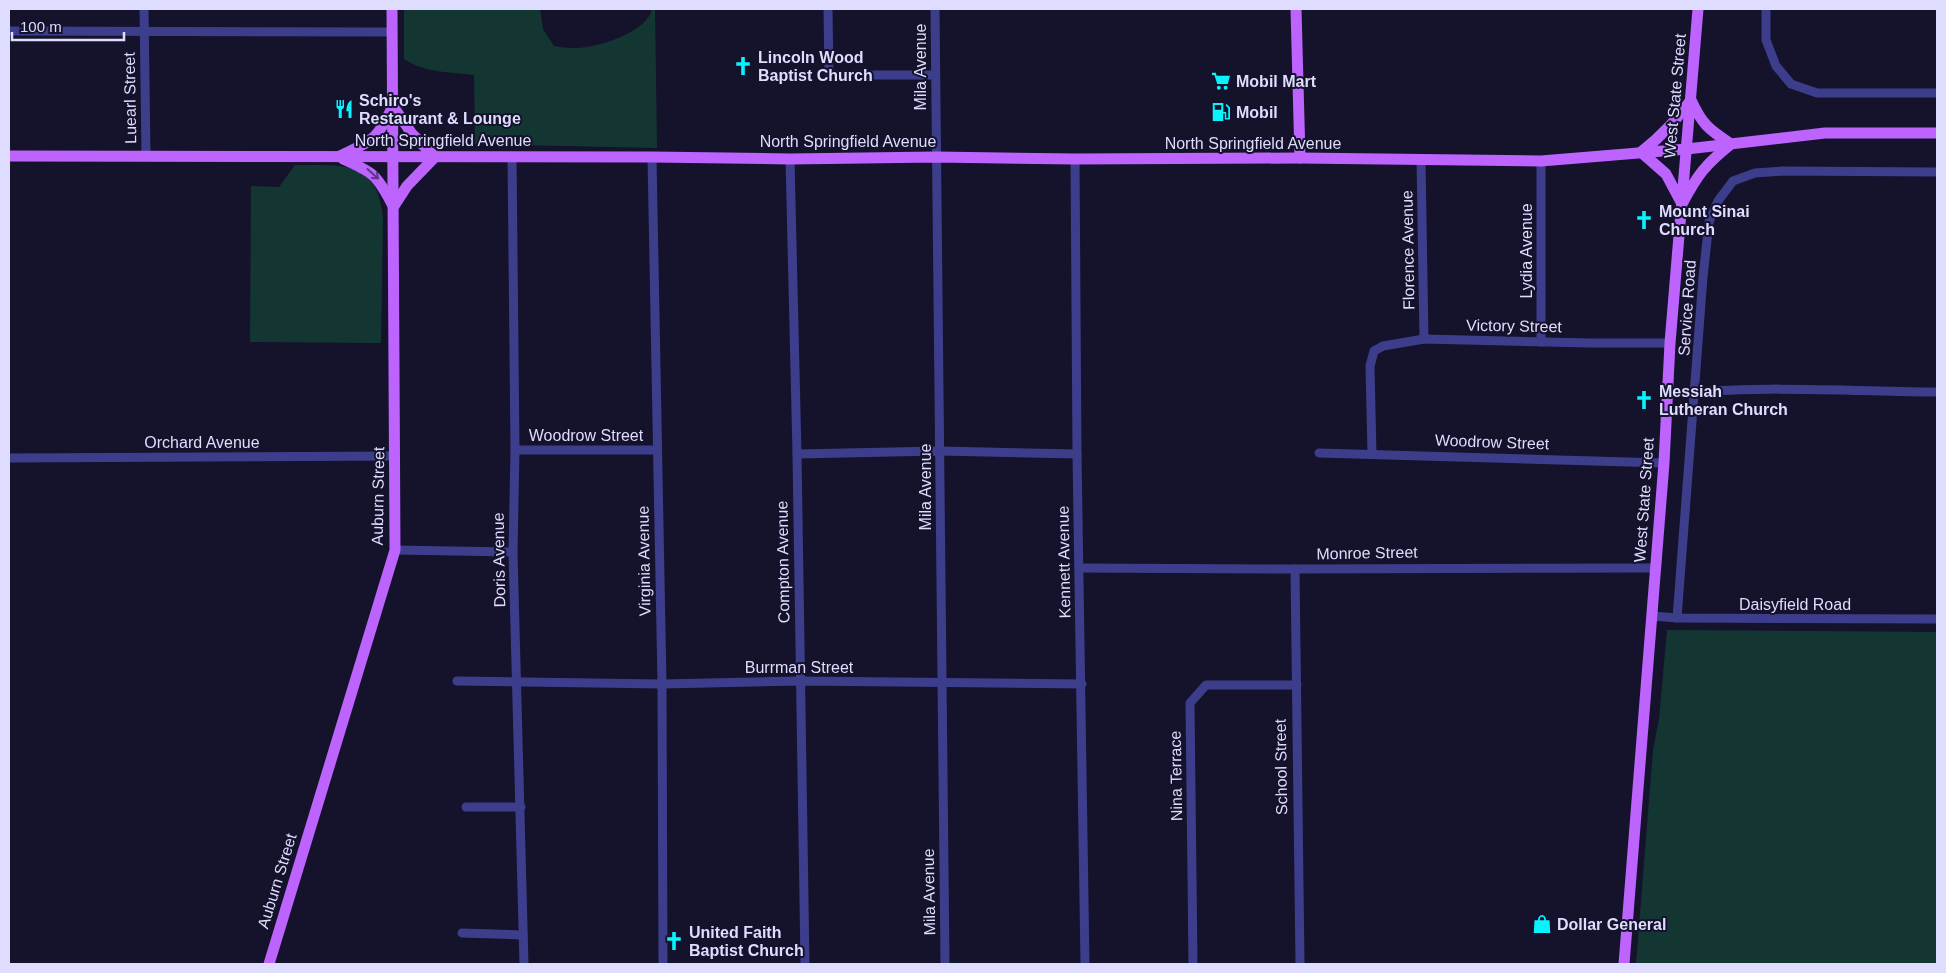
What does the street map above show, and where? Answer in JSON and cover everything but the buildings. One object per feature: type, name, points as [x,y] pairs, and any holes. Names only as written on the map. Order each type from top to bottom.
[{"type":"main road","name":"Auburn Street","points":[[269,964],[395,550],[392,9]]},
{"type":"main road","points":[[1296,9],[1300,158]]},
{"type":"main road","name":"West State Street","points":[[1624,964],[1664,463],[1670,343],[1698,9]]},
{"type":"main road","points":[[1691,100],[1700,120],[1711,131],[1730,144],[1707,164],[1696,178],[1682,204],[1666,174],[1641,152],[1662,135],[1691,100]]},
{"type":"main road","points":[[337,157],[377,136],[383,128],[393,106]]},
{"type":"main road","points":[[393,106],[412,134],[435,157],[407,186],[394,208]]},
{"type":"main road","name":"North Springfield Avenue","points":[[9,156],[394,158],[512,156],[790,159],[936,157],[1075,159],[1300,158],[1541,161],[1730,144],[1825,133],[1937,133]]},
{"type":"main road","points":[[337,157],[372,172],[382,184],[394,208]]},
{"type":"street","name":"Luearl Street","points":[[144,9],[146,156]]},
{"type":"street","points":[[828,9],[829,75],[935,75]]},
{"type":"street","name":"Mila Avenue","points":[[935,9],[945,964]]},
{"type":"street","points":[[1766,9],[1766,40],[1776,66],[1791,84],[1817,93],[1937,94]]},
{"type":"street","points":[[9,32],[392,32]]},
{"type":"street","name":"Doris Avenue","points":[[512,156],[515,450],[513,552],[524,964]]},
{"type":"street","name":"Virginia Avenue","points":[[652,157],[656,450],[662,684],[663,964]]},
{"type":"street","name":"Compton Avenue","points":[[790,159],[797,454],[805,964]]},
{"type":"street","name":"Kennett Avenue","points":[[1075,159],[1077,454],[1085,964]]},
{"type":"street","name":"Florence Avenue","points":[[1421,159],[1424,339]]},
{"type":"street","name":"Lydia Avenue","points":[[1540,342],[1541,161]]},
{"type":"street","name":"Service Road","points":[[1677,618],[1696,391],[1703,277],[1709,222],[1718,201],[1733,181],[1755,173],[1782,171],[1937,172]]},
{"type":"street","name":"Victory Street","points":[[1372,454],[1370,366],[1374,351],[1383,346],[1424,339],[1670,343]]},
{"type":"street","points":[[1668,394],[1696,391],[1755,390],[1937,392]]},
{"type":"street","name":"Woodrow Street","points":[[515,450],[656,450]]},
{"type":"street","points":[[797,454],[940,451],[1077,454]]},
{"type":"street","name":"Woodrow Street","points":[[1319,453],[1664,463]]},
{"type":"street","name":"Orchard Avenue","points":[[9,458],[395,456]]},
{"type":"street","points":[[395,550],[513,552]]},
{"type":"street","name":"Monroe Street","points":[[1079,568],[1656,568]]},
{"type":"street","name":"School Street","points":[[1295,569],[1300,964]]},
{"type":"street","name":"Daisyfield Road","points":[[1652,616],[1677,618],[1937,619]]},
{"type":"street","name":"Burrman Street","points":[[457,681],[662,684],[800,681],[1082,684]]},
{"type":"street","name":"Nina Terrace","points":[[1193,964],[1190,703],[1206,685],[1297,685]]},
{"type":"street","points":[[466,807],[521,807]]},
{"type":"street","points":[[462,934],[523,935]]},
{"type":"green space","points":[[404,9],[540,9],[543,29],[554,46],[583,48],[619,38],[631,32],[641,25],[652,9],[655,9],[657,148],[475,144],[474,75],[420,67],[404,59]]},
{"type":"green space","points":[[295,165],[342,166],[365,175],[374,185],[380,199],[383,219],[381,343],[250,342],[251,186],[279,187]]},
{"type":"green space","points":[[1667,630],[1937,632],[1937,964],[1636,964],[1653,750],[1659,719]]},
{"type":"place","name":"Lincoln Wood Baptist Church","points":[[743,66]]},
{"type":"place","name":"Mobil Mart","points":[[1221,81]]},
{"type":"place","name":"Schiro's Restaurant & Lounge","points":[[344,109]]},
{"type":"place","name":"Mobil","points":[[1221,112]]},
{"type":"place","name":"Mount Sinai Church","points":[[1644,220]]},
{"type":"place","name":"Messiah Lutheran Church","points":[[1644,400]]},
{"type":"place","name":"Dollar General","points":[[1542,924]]},
{"type":"place","name":"United Faith Baptist Church","points":[[674,941]]}]
